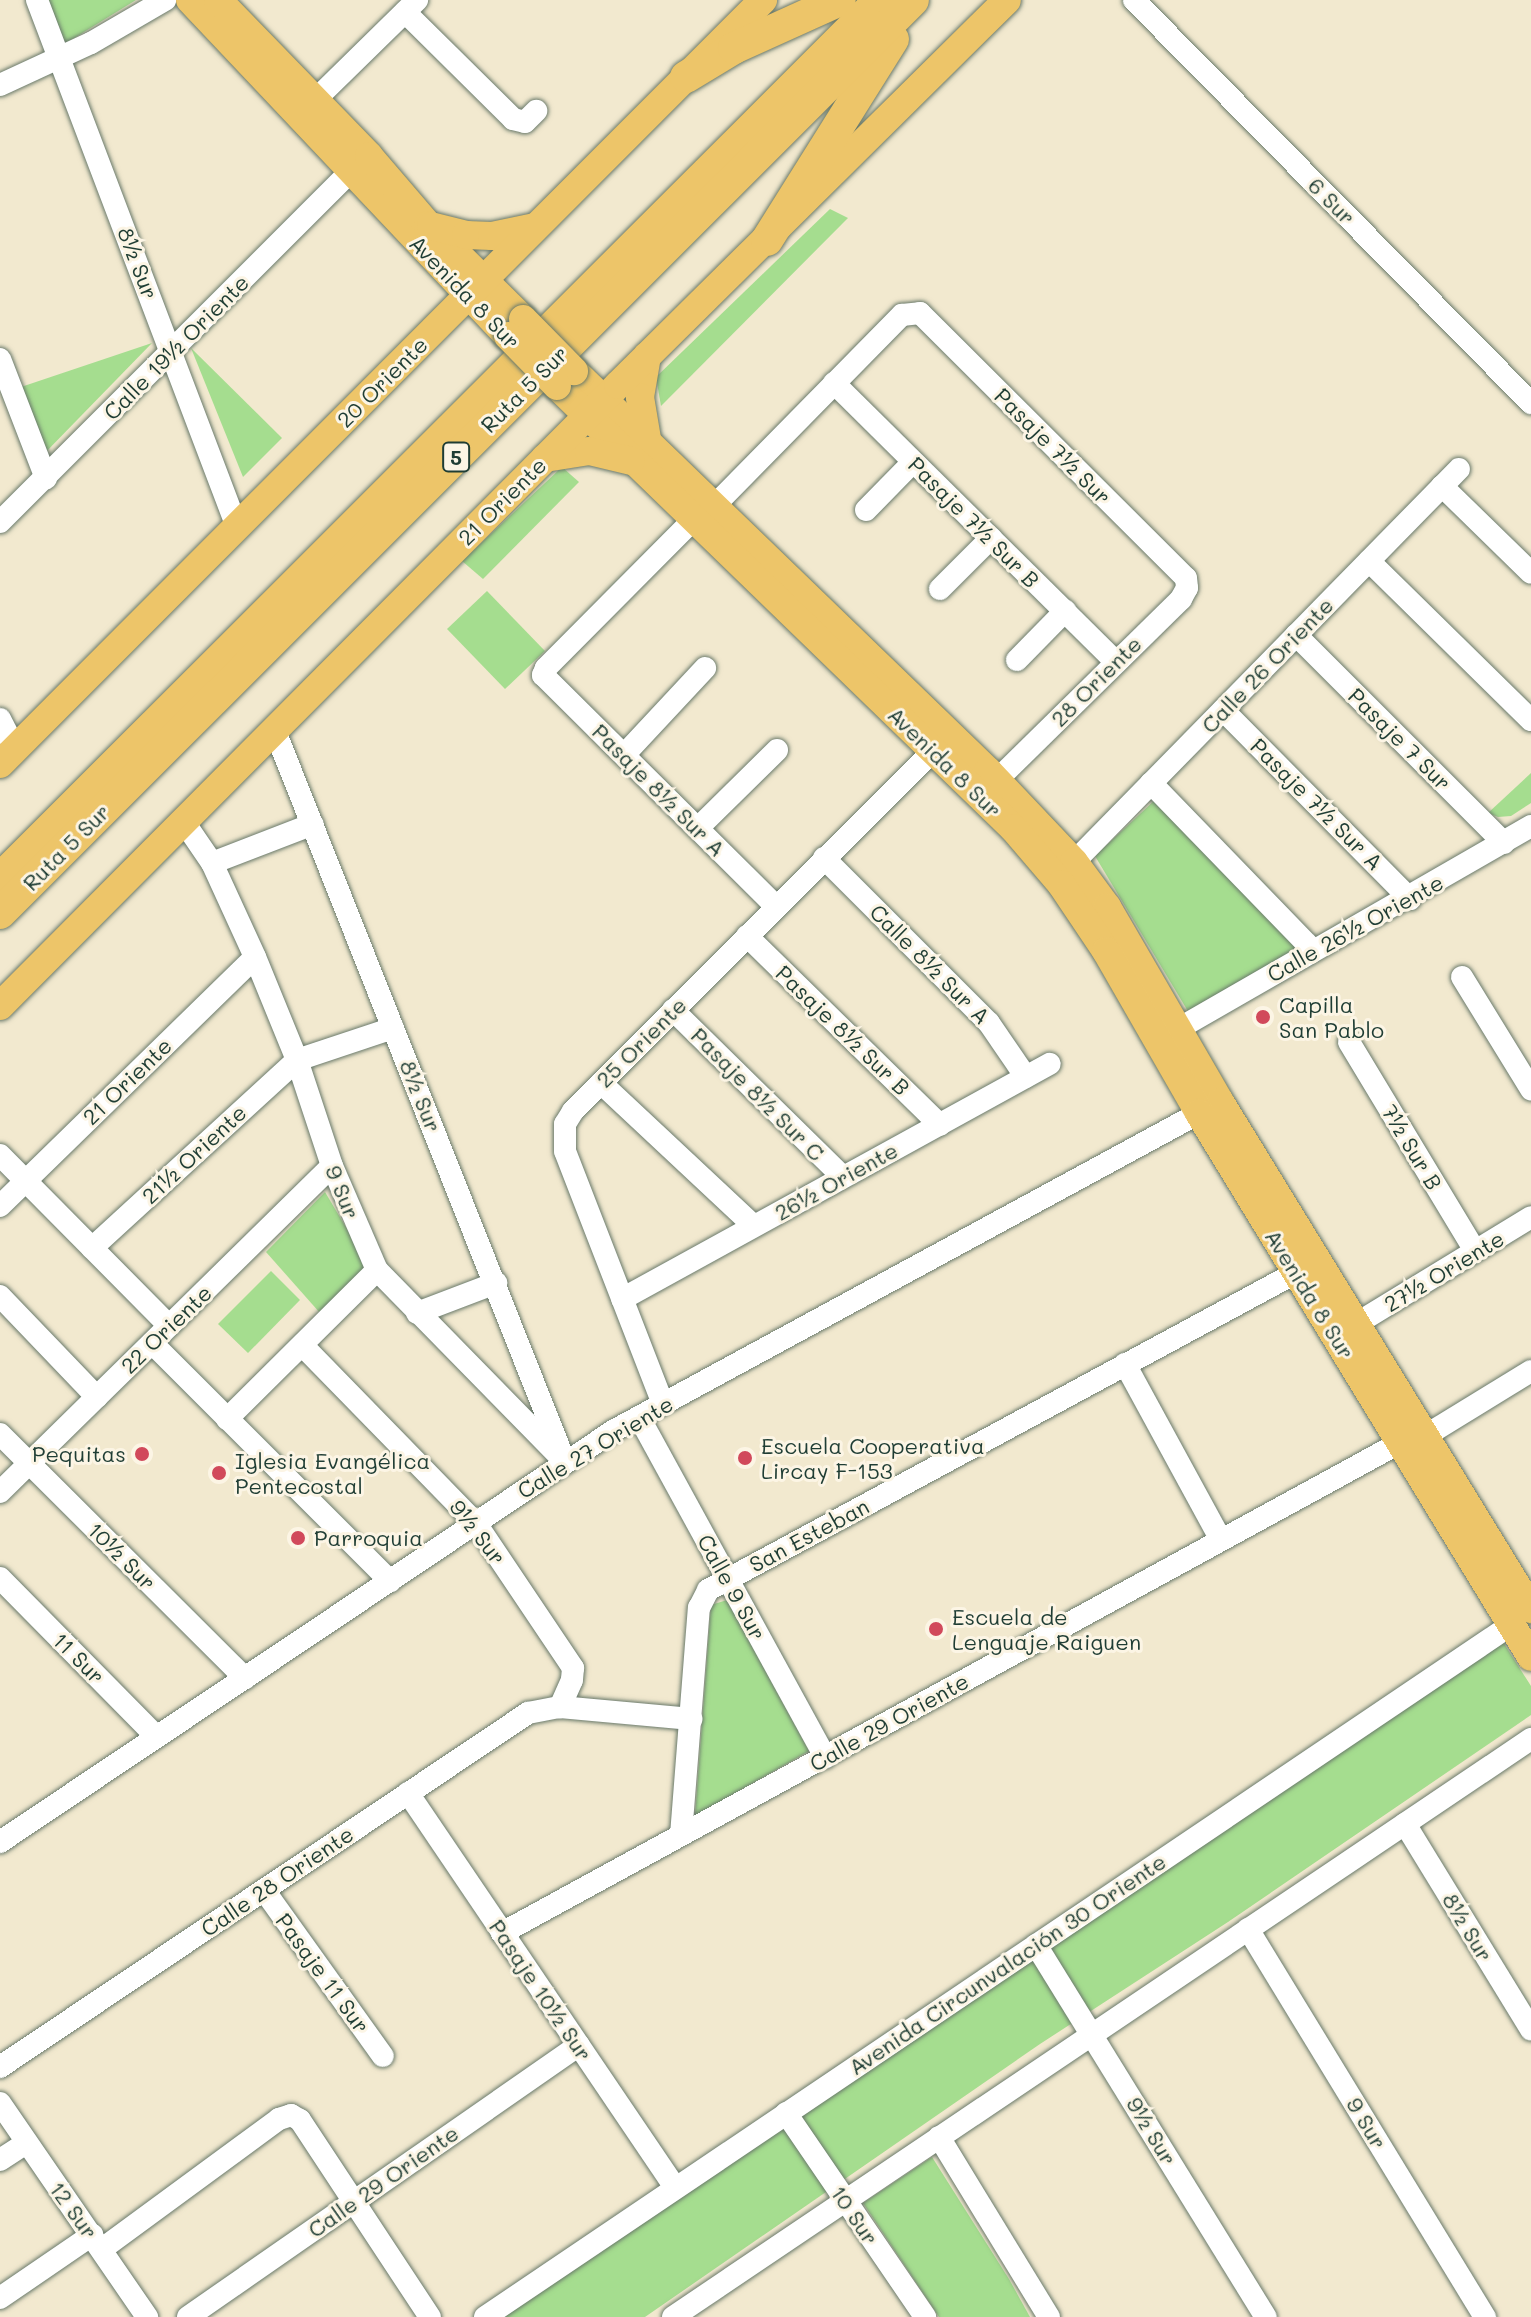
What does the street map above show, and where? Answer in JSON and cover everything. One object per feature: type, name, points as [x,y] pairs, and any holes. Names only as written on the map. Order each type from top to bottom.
[{"type":"highway","points":[[686,77],[734,48],[840,0]]},
{"type":"highway","name":"Ruta 5 Sur","points":[[0,879],[880,0]]},
{"type":"highway","name":"Ruta 5 Sur","points":[[0,913],[913,0]]},
{"type":"highway","points":[[767,240],[920,0]]},
{"type":"main road","name":"Avenida 8 Sur","points":[[190,0],[352,170],[476,287],[640,453],[997,780],[1074,862],[1107,907],[1178,1029],[1210,1107],[1297,1272],[1413,1439],[1524,1616],[1531,1657]]},
{"type":"main road","name":"Avenida 8 Sur","points":[[218,0],[315,100],[428,225],[476,287]]},
{"type":"main road","name":"20 Oriente","points":[[8,757],[763,0]]},
{"type":"main road","name":"21 Oriente","points":[[0,1006],[647,356],[1007,0]]},
{"type":"main road","points":[[428,225],[466,235],[492,236],[536,227]]},
{"type":"main road","points":[[545,458],[589,451],[640,453],[640,397],[647,356]]},
{"type":"main road","name":"Avenida 8 Sur","points":[[704,513],[933,751],[1022,838],[1070,896],[1356,1324],[1413,1439]]},
{"type":"street","name":"8½ Sur","points":[[37,0],[237,527]]},
{"type":"street","points":[[0,85],[60,57],[165,0]]},
{"type":"street","name":"6 Sur","points":[[1134,0],[1531,403]]},
{"type":"street","points":[[315,100],[411,6],[513,119],[525,122],[536,111]]},
{"type":"street","name":"Calle 19½ Oriente","points":[[0,522],[352,170]]},
{"type":"street","name":"Pasaje 7½ Sur","points":[[834,383],[902,315],[920,313],[1186,578]]},
{"type":"street","points":[[0,359],[46,478]]},
{"type":"street","points":[[704,513],[834,383]]},
{"type":"street","name":"Pasaje 7½ Sur B","points":[[834,383],[1115,661]]},
{"type":"street","points":[[866,510],[913,462]]},
{"type":"street","name":"Calle 26 Oriente","points":[[1074,862],[1459,469]]},
{"type":"street","points":[[1442,486],[1531,573]]},
{"type":"street","name":"Pasaje 8½ Sur A","points":[[704,513],[543,673],[776,906]]},
{"type":"street","points":[[940,589],[991,538]]},
{"type":"street","points":[[1369,561],[1531,720]]},
{"type":"street","name":"28 Oriente","points":[[997,780],[1181,599],[1187,588],[1186,578]]},
{"type":"street","points":[[1017,660],[1065,611]]},
{"type":"street","name":"Pasaje 7 Sur","points":[[1296,635],[1504,843]]},
{"type":"street","points":[[624,755],[705,668]]},
{"type":"street","name":"Pasaje 7½ Sur A","points":[[1223,710],[1410,899]]},
{"type":"street","points":[[0,719],[8,757]]},
{"type":"street","name":"8½ Sur","points":[[275,731],[565,1462]]},
{"type":"street","points":[[698,828],[777,750]]},
{"type":"street","name":"25 Oriente","points":[[663,1404],[563,1144],[568,1117],[933,751]]},
{"type":"street","points":[[1151,783],[1313,950]]},
{"type":"street","name":"9 Sur","points":[[184,822],[212,863],[255,957],[297,1060],[332,1166],[377,1270],[565,1462]]},
{"type":"street","points":[[212,863],[313,824]]},
{"type":"street","name":"Calle 26½ Oriente","points":[[1178,1029],[1313,950],[1529,832]]},
{"type":"street","name":"Calle 8½ Sur A","points":[[824,858],[989,1023],[1026,1077]]},
{"type":"street","name":"Pasaje 8½ Sur B","points":[[747,936],[940,1125]]},
{"type":"street","name":"21 Oriente","points":[[0,1206],[255,957]]},
{"type":"street","points":[[1462,977],[1531,1089]]},
{"type":"street","name":"Pasaje 8½ Sur C","points":[[673,1010],[843,1177]]},
{"type":"street","points":[[297,1060],[393,1028]]},
{"type":"street","name":"7½ Sur B","points":[[1349,1042],[1475,1251]]},
{"type":"street","name":"21½ Oriente","points":[[92,1248],[297,1060]]},
{"type":"street","name":"26½ Oriente","points":[[622,1299],[1050,1064]]},
{"type":"street","points":[[601,1083],[754,1226]]},
{"type":"street","name":"Calle 27 Oriente","points":[[0,1842],[565,1462],[639,1417],[1210,1107]]},
{"type":"street","points":[[0,1155],[169,1326]]},
{"type":"street","name":"22 Oriente","points":[[0,1492],[332,1166]]},
{"type":"street","name":"27½ Oriente","points":[[1356,1324],[1531,1217]]},
{"type":"street","points":[[227,1419],[377,1270]]},
{"type":"street","name":"San Esteban","points":[[681,1835],[699,1608],[708,1590],[1297,1272]]},
{"type":"street","points":[[417,1313],[496,1283]]},
{"type":"street","points":[[0,1296],[97,1397]]},
{"type":"street","points":[[152,1343],[390,1581]]},
{"type":"street","name":"9½ Sur","points":[[303,1346],[475,1522],[569,1660],[572,1680],[560,1707]]},
{"type":"street","points":[[1125,1364],[1221,1540]]},
{"type":"street","name":"Calle 29 Oriente","points":[[502,1933],[1221,1540],[1413,1439],[1531,1371]]},
{"type":"street","name":"Calle 9 Sur","points":[[639,1417],[825,1757]]},
{"type":"street","name":"10½ Sur","points":[[0,1434],[245,1678]]},
{"type":"street","name":"11 Sur","points":[[0,1578],[157,1737]]},
{"type":"street","name":"Avenida Circunvalación 30 Oriente","points":[[485,2317],[1524,1616]]},
{"type":"street","points":[[560,1707],[691,1719]]},
{"type":"street","name":"Calle 28 Oriente","points":[[0,2067],[519,1719],[539,1710],[560,1707]]},
{"type":"street","points":[[681,2315],[846,2200],[1531,1739]]},
{"type":"street","name":"Pasaje 10½ Sur","points":[[408,1793],[675,2187]]},
{"type":"street","name":"8½ Sur","points":[[1405,1824],[1531,2030]]},
{"type":"street","name":"Pasaje 11 Sur","points":[[264,1890],[383,2056]]},
{"type":"street","name":"9 Sur","points":[[1248,1929],[1485,2317]]},
{"type":"street","name":"9½ Sur","points":[[1036,1945],[1266,2317]]},
{"type":"street","name":"Calle 29 Oriente","points":[[188,2317],[579,2045]]},
{"type":"street","name":"12 Sur","points":[[0,2103],[147,2317]]},
{"type":"street","name":"10 Sur","points":[[786,2113],[925,2317]]},
{"type":"street","points":[[0,2298],[97,2242],[279,2119],[291,2115],[300,2120],[430,2317]]},
{"type":"street","points":[[939,2137],[1049,2317]]},
{"type":"street","points":[[0,2160],[26,2143]]},
{"type":"green space","points":[[46,0],[136,0],[63,45]]},
{"type":"green space","points":[[830,209],[848,218],[661,406],[656,377]]},
{"type":"green space","points":[[152,343],[42,456],[15,389]]},
{"type":"green space","points":[[191,348],[282,438],[243,477]]},
{"type":"green space","points":[[562,467],[579,482],[483,579],[462,561]]},
{"type":"green space","points":[[487,591],[545,651],[505,689],[447,629]]},
{"type":"green space","points":[[1531,773],[1531,803],[1511,816],[1498,817],[1488,813]]},
{"type":"green space","points":[[1157,798],[1299,947],[1189,1013],[1095,856]]},
{"type":"green space","points":[[325,1192],[369,1266],[320,1313],[266,1252]]},
{"type":"green space","points":[[271,1271],[300,1300],[248,1353],[218,1324]]},
{"type":"green space","points":[[727,1600],[809,1751],[695,1816],[711,1605]]},
{"type":"green space","points":[[1503,1642],[1531,1686],[1531,1715],[1228,1922],[1040,2044],[645,2317],[501,2317]]},
{"type":"green space","points":[[932,2157],[1030,2317],[939,2317],[863,2203]]},
{"type":"place","name":"Capilla San Pablo","points":[[1263,1017]]},
{"type":"place","name":"Pequitas","points":[[142,1454]]},
{"type":"place","name":"Escuela Cooperativa Lircay F-153","points":[[745,1458]]},
{"type":"place","name":"Iglesia Evangélica Pentecostal","points":[[219,1473]]},
{"type":"place","name":"Parroquia","points":[[298,1538]]},
{"type":"place","name":"Escuela de Lenguaje Raiguen","points":[[936,1629]]}]
